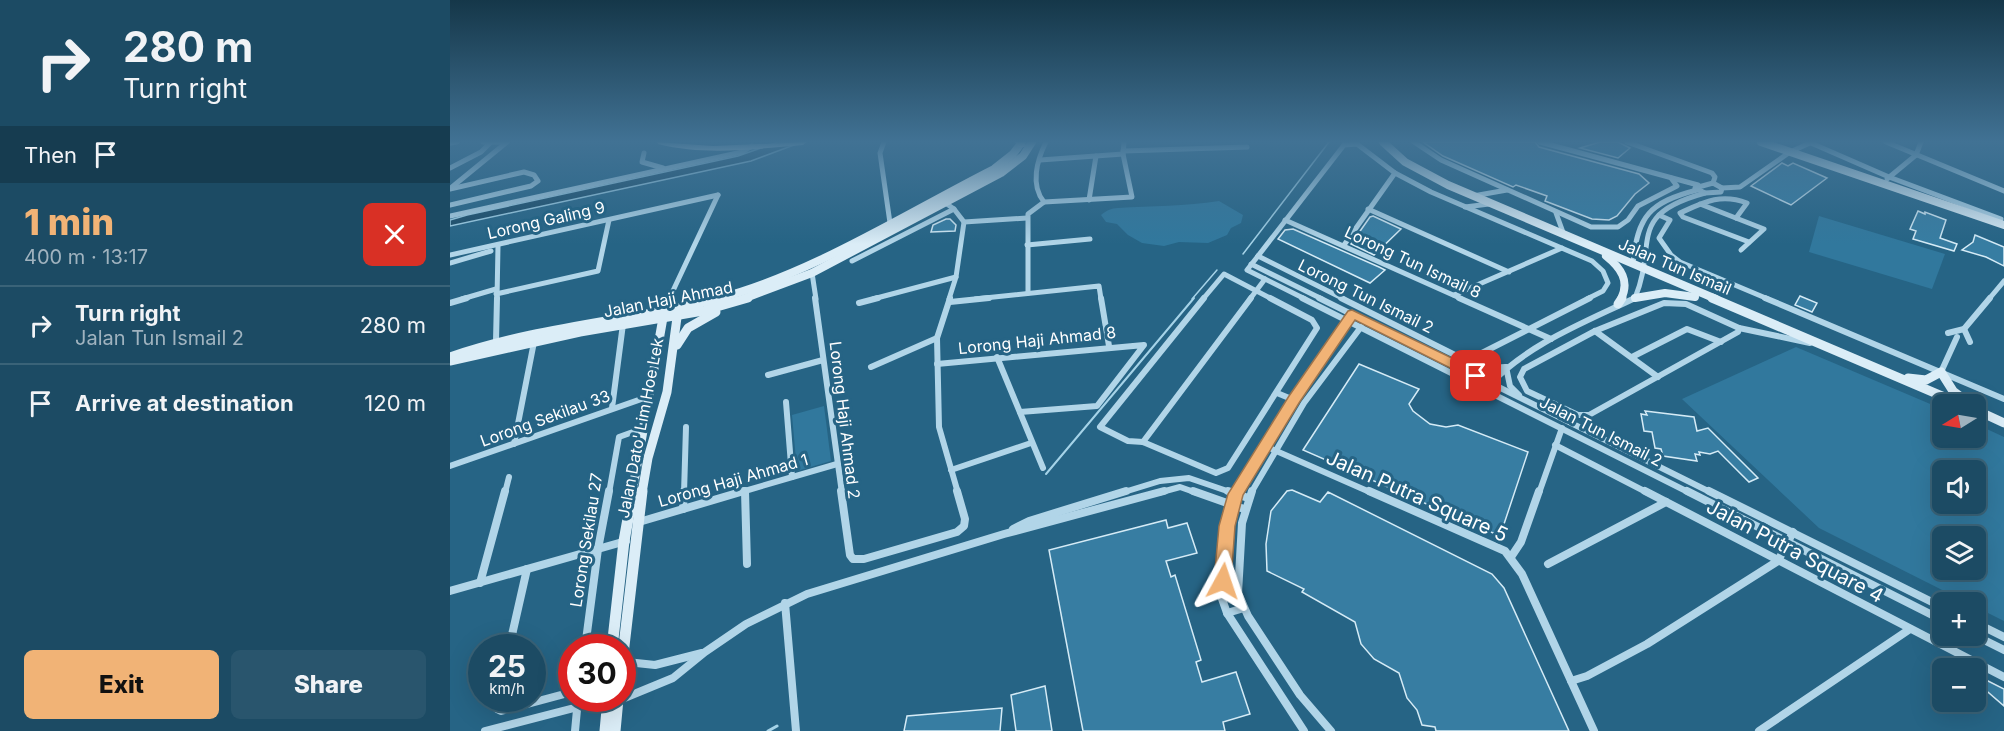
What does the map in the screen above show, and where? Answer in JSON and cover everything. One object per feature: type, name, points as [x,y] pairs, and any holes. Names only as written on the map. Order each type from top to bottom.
[{"type":"street","points":[[450,189],[465,176]]},
{"type":"street","points":[[450,189],[506,176]]},
{"type":"street","points":[[450,205],[531,186],[538,181],[535,176]]},
{"type":"street","points":[[450,216],[630,176]]},
{"type":"street","points":[[884,176],[890,223]]},
{"type":"street","name":"Jalan Haji Ahmad","points":[[450,359],[639,321],[749,290],[806,266],[980,176]]},
{"type":"street","name":"Jalan Haji Ahmad","points":[[678,311],[728,305],[812,273],[993,176]]},
{"type":"street","points":[[1038,176],[1036,191],[1044,202]]},
{"type":"street","points":[[1089,200],[1093,176]]},
{"type":"street","points":[[1028,293],[1027,218],[1033,208],[1044,202],[1132,197],[1128,176]]},
{"type":"street","points":[[1320,176],[1249,267],[1265,279],[1485,391],[1506,367],[1551,339],[1618,304],[1635,298],[1664,292],[1678,292],[1732,311],[1746,313]]},
{"type":"street","points":[[1344,245],[1393,176]]},
{"type":"street","points":[[1401,176],[1465,207],[1562,248]]},
{"type":"street","name":"Jalan Tun Ismail","points":[[1430,176],[1937,394]]},
{"type":"street","points":[[1476,176],[1555,213],[1591,227],[1615,228],[1625,223],[1638,206],[1655,196],[1677,186],[1697,188]]},
{"type":"street","points":[[1664,176],[1705,193],[1730,196],[1748,203],[1736,218]]},
{"type":"street","points":[[1713,183],[1714,176]]},
{"type":"street","points":[[1633,264],[1639,225],[1650,212],[1697,188],[1713,183],[1722,188],[1740,187],[1756,176]]},
{"type":"street","points":[[1872,176],[2002,222]]},
{"type":"street","points":[[1877,176],[1885,180]]},
{"type":"street","points":[[1885,180],[1890,176]]},
{"type":"street","points":[[1968,176],[2004,191]]},
{"type":"street","points":[[1671,178],[1677,186]]},
{"type":"street","points":[[1722,188],[1718,195],[1680,214],[1749,242]]},
{"type":"street","points":[[1460,190],[1467,201],[1465,207]]},
{"type":"street","points":[[1473,196],[1507,190]]},
{"type":"street","points":[[1635,298],[1644,269],[1647,232],[1659,215],[1676,204],[1705,193]]},
{"type":"street","name":"Lorong Galing 9","points":[[450,255],[498,247],[718,195],[690,250],[671,295]]},
{"type":"street","points":[[1655,196],[1666,202]]},
{"type":"street","points":[[944,202],[954,208],[964,222],[956,277],[937,338],[939,427],[965,523],[957,532],[944,536],[947,551]]},
{"type":"street","points":[[1465,207],[1493,204]]},
{"type":"street","points":[[1700,204],[1764,230],[1741,250]]},
{"type":"street","points":[[852,261],[954,208]]},
{"type":"street","points":[[1368,209],[1509,272]]},
{"type":"street","points":[[1555,213],[1558,215],[1564,235]]},
{"type":"street","points":[[1659,215],[1670,220],[1659,238],[1671,255],[1680,262],[2004,399]]},
{"type":"street","points":[[964,222],[1027,218]]},
{"type":"street","points":[[450,303],[598,271],[609,220]]},
{"type":"street","name":"Lorong Tun Ismail 8","points":[[1286,220],[1551,339]]},
{"type":"street","points":[[1027,245],[1090,239]]},
{"type":"street","points":[[450,262],[498,247],[496,341]]},
{"type":"street","points":[[1592,247],[1610,259],[1623,275],[1626,293],[1618,304]]},
{"type":"street","points":[[1454,295],[1562,248]]},
{"type":"street","name":"Lorong Tun Ismail 2","points":[[1257,256],[1462,358],[1479,356],[1608,286],[1607,275],[1597,264],[1562,248]]},
{"type":"street","name":"Jalan Tun Ismail 2","points":[[1249,267],[1352,314],[1932,602]]},
{"type":"street","name":"Lorong Haji Ahmad 2","points":[[812,273],[848,549],[853,559],[864,559],[944,536]]},
{"type":"street","points":[[1224,274],[1257,290],[1312,320],[1317,328],[1228,468],[1216,473],[1143,442],[1128,441],[1103,430],[1101,423],[1224,274]]},
{"type":"street","points":[[859,303],[956,277]]},
{"type":"street","points":[[1143,442],[1265,279]]},
{"type":"street","points":[[1948,333],[1964,329],[2004,281]]},
{"type":"street","points":[[950,302],[1099,286],[1109,346]]},
{"type":"street","name":"Jalan Haji Ahmad","points":[[450,359],[496,341],[598,317],[749,290]]},
{"type":"street","points":[[1739,328],[1738,332],[1721,342],[1589,415],[1583,416],[1571,412],[1527,391],[1520,377],[1524,369],[1596,332],[1664,303],[1679,303],[1739,328],[1820,344]]},
{"type":"street","points":[[674,352],[679,339],[688,328],[728,305]]},
{"type":"street","name":"Jalan Dato' Lim Hoe Lek","points":[[613,634],[648,458],[660,422],[674,352],[678,311]]},
{"type":"street","name":"Jalan Haji Ahmad","points":[[554,329],[664,314]]},
{"type":"street","name":"Jalan Dato' Lim Hoe Lek","points":[[624,634],[630,540],[644,428],[664,314]]},
{"type":"street","points":[[1304,731],[1227,613],[1221,596],[1227,526],[1236,494],[1264,446],[1352,314]]},
{"type":"street","points":[[639,321],[649,325],[660,337]]},
{"type":"street","points":[[612,408],[623,324]]},
{"type":"street","points":[[1331,731],[1300,695],[1244,608],[1238,593],[1244,509],[1248,498],[1304,404],[1361,327]]},
{"type":"street","points":[[1632,357],[1687,329],[1721,342]]},
{"type":"street","points":[[1964,329],[1970,342]]},
{"type":"street","points":[[1596,332],[1658,377]]},
{"type":"street","points":[[1891,374],[1926,380],[1935,377],[1941,372],[1957,337]]},
{"type":"street","points":[[871,367],[937,338]]},
{"type":"street","points":[[513,444],[534,342]]},
{"type":"street","name":"Lorong Haji Ahmad 8","points":[[937,364],[1109,346],[1140,344],[1144,346],[1096,406],[1020,412]]},
{"type":"street","points":[[997,357],[1043,468]]},
{"type":"street","points":[[768,375],[823,360]]},
{"type":"street","points":[[1462,369],[1506,367]]},
{"type":"street","points":[[1506,367],[1510,386],[1521,398]]},
{"type":"street","points":[[1941,372],[1957,394]]},
{"type":"street","name":"Jalan Tun Ismail 2","points":[[1485,391],[1932,615]]},
{"type":"street","points":[[1276,393],[1294,400]]},
{"type":"street","name":"Lorong Sekilau 33","points":[[450,466],[650,396]]},
{"type":"street","points":[[786,402],[792,477]]},
{"type":"street","points":[[1566,420],[1571,412]]},
{"type":"street","points":[[1986,414],[2000,421]]},
{"type":"street","points":[[683,510],[686,427]]},
{"type":"street","name":"Lorong Sekilau 27","points":[[587,634],[598,549],[619,437],[644,428]]},
{"type":"street","points":[[1511,557],[1521,542],[1562,428]]},
{"type":"street","points":[[951,470],[1031,443]]},
{"type":"street","name":"Jalan Putra Square 4","points":[[1556,445],[2004,677]]},
{"type":"street","name":"Jalan Putra Square 5","points":[[1264,446],[1501,548],[1511,557],[1522,574],[1594,731]]},
{"type":"street","name":"Lorong Haji Ahmad 1","points":[[637,522],[837,464]]},
{"type":"street","points":[[1189,478],[1198,466]]},
{"type":"street","points":[[480,582],[509,477]]},
{"type":"street","points":[[1004,534],[1029,520],[1160,481],[1189,478],[1248,498]]},
{"type":"street","points":[[636,692],[672,678],[746,624],[785,603],[807,594],[947,551],[1180,487],[1244,509]]},
{"type":"street","points":[[745,491],[747,564]]},
{"type":"street","points":[[1548,564],[1666,502]]},
{"type":"street","points":[[1570,681],[1587,676],[1647,644],[1778,561],[1793,532]]},
{"type":"street","points":[[450,591],[630,540]]},
{"type":"street","points":[[512,634],[527,569]]},
{"type":"street","points":[[1221,596],[1238,593]]},
{"type":"street","points":[[785,603],[796,731]]},
{"type":"street","points":[[1227,613],[1244,608]]},
{"type":"street","points":[[1986,628],[2004,637]]},
{"type":"street","points":[[1759,731],[1910,629]]},
{"type":"street","points":[[1986,641],[2004,650]]},
{"type":"street","points":[[636,664],[646,666],[672,663],[705,652]]},
{"type":"street","points":[[484,731],[558,709]]},
{"type":"street","points":[[575,731],[577,712]]},
{"type":"street","points":[[605,731],[613,712]]},
{"type":"street","points":[[615,731],[617,712]]},
{"type":"shaded area","points":[[646,176],[681,176],[450,226],[450,220]]},
{"type":"shaded area","points":[[1219,201],[1243,215],[1241,223],[1231,228],[1227,235],[1208,243],[1179,242],[1164,246],[1142,243],[1128,235],[1117,224],[1106,222],[1101,215],[1115,208]]},
{"type":"shaded area","points":[[1819,216],[1945,254],[1932,289],[1809,252]]},
{"type":"shaded area","points":[[1796,347],[1932,405],[1932,448],[1986,448],[1986,429],[2004,437],[2004,621],[1986,612],[1986,592],[1946,592],[1819,528],[1682,399]]},
{"type":"shaded area","points":[[824,406],[831,461],[797,471],[792,415]]},
{"type":"building","points":[[1488,176],[1641,176],[1649,183],[1635,194],[1617,216],[1609,220],[1592,219],[1545,201],[1547,196],[1516,185],[1513,187]]},
{"type":"building","points":[[1764,176],[1827,178],[1791,205],[1751,186]]},
{"type":"building","points":[[1918,211],[1946,220],[1940,238],[1957,244],[1954,251],[1913,239],[1916,231],[1910,229]]},
{"type":"building","points":[[1373,216],[1401,229],[1374,255],[1351,244]]},
{"type":"building","points":[[950,219],[956,225],[955,231],[931,232],[933,225]]},
{"type":"building","points":[[1293,229],[1385,270],[1370,283],[1278,239],[1285,230]]},
{"type":"building","points":[[1975,235],[2004,247],[2004,266],[1986,257],[1962,250],[1973,242]]},
{"type":"building","points":[[1800,296],[1817,303],[1812,312],[1795,305]]},
{"type":"building","points":[[1359,364],[1419,389],[1409,404],[1413,411],[1430,424],[1446,427],[1458,425],[1528,452],[1500,536],[1303,450]]},
{"type":"building","points":[[1645,411],[1694,417],[1697,431],[1708,428],[1758,478],[1749,482],[1718,451],[1710,454],[1699,452],[1700,455],[1695,454],[1697,461],[1663,456],[1661,449],[1655,448],[1652,432],[1644,431],[1641,414],[1647,415]]},
{"type":"building","points":[[1292,490],[1320,502],[1328,492],[1492,574],[1504,588],[1569,731],[1436,731],[1435,727],[1422,725],[1417,710],[1407,698],[1399,673],[1374,659],[1361,644],[1355,622],[1302,592],[1304,589],[1267,571],[1266,544],[1271,511],[1287,491]]},
{"type":"building","points":[[1166,520],[1168,528],[1187,523],[1197,553],[1166,561],[1171,577],[1175,575],[1201,660],[1196,662],[1202,682],[1236,672],[1250,714],[1223,722],[1225,731],[1083,731],[1049,550]]},
{"type":"building","points":[[1988,681],[2004,689],[2004,706],[1986,690]]},
{"type":"building","points":[[1045,686],[1052,731],[1016,731],[1011,695]]},
{"type":"building","points":[[1002,708],[1000,731],[904,731],[907,716]]},
{"type":"waterway","points":[[1243,254],[1303,176]]},
{"type":"waterway","points":[[1192,299],[1217,270]]},
{"type":"waterway","points":[[1046,474],[1194,298]]},
{"type":"waterway","points":[[768,731],[777,726]]},
{"type":"route","points":[[1223,581],[1227,526],[1236,494],[1264,446],[1352,314],[1476,376]]}]
